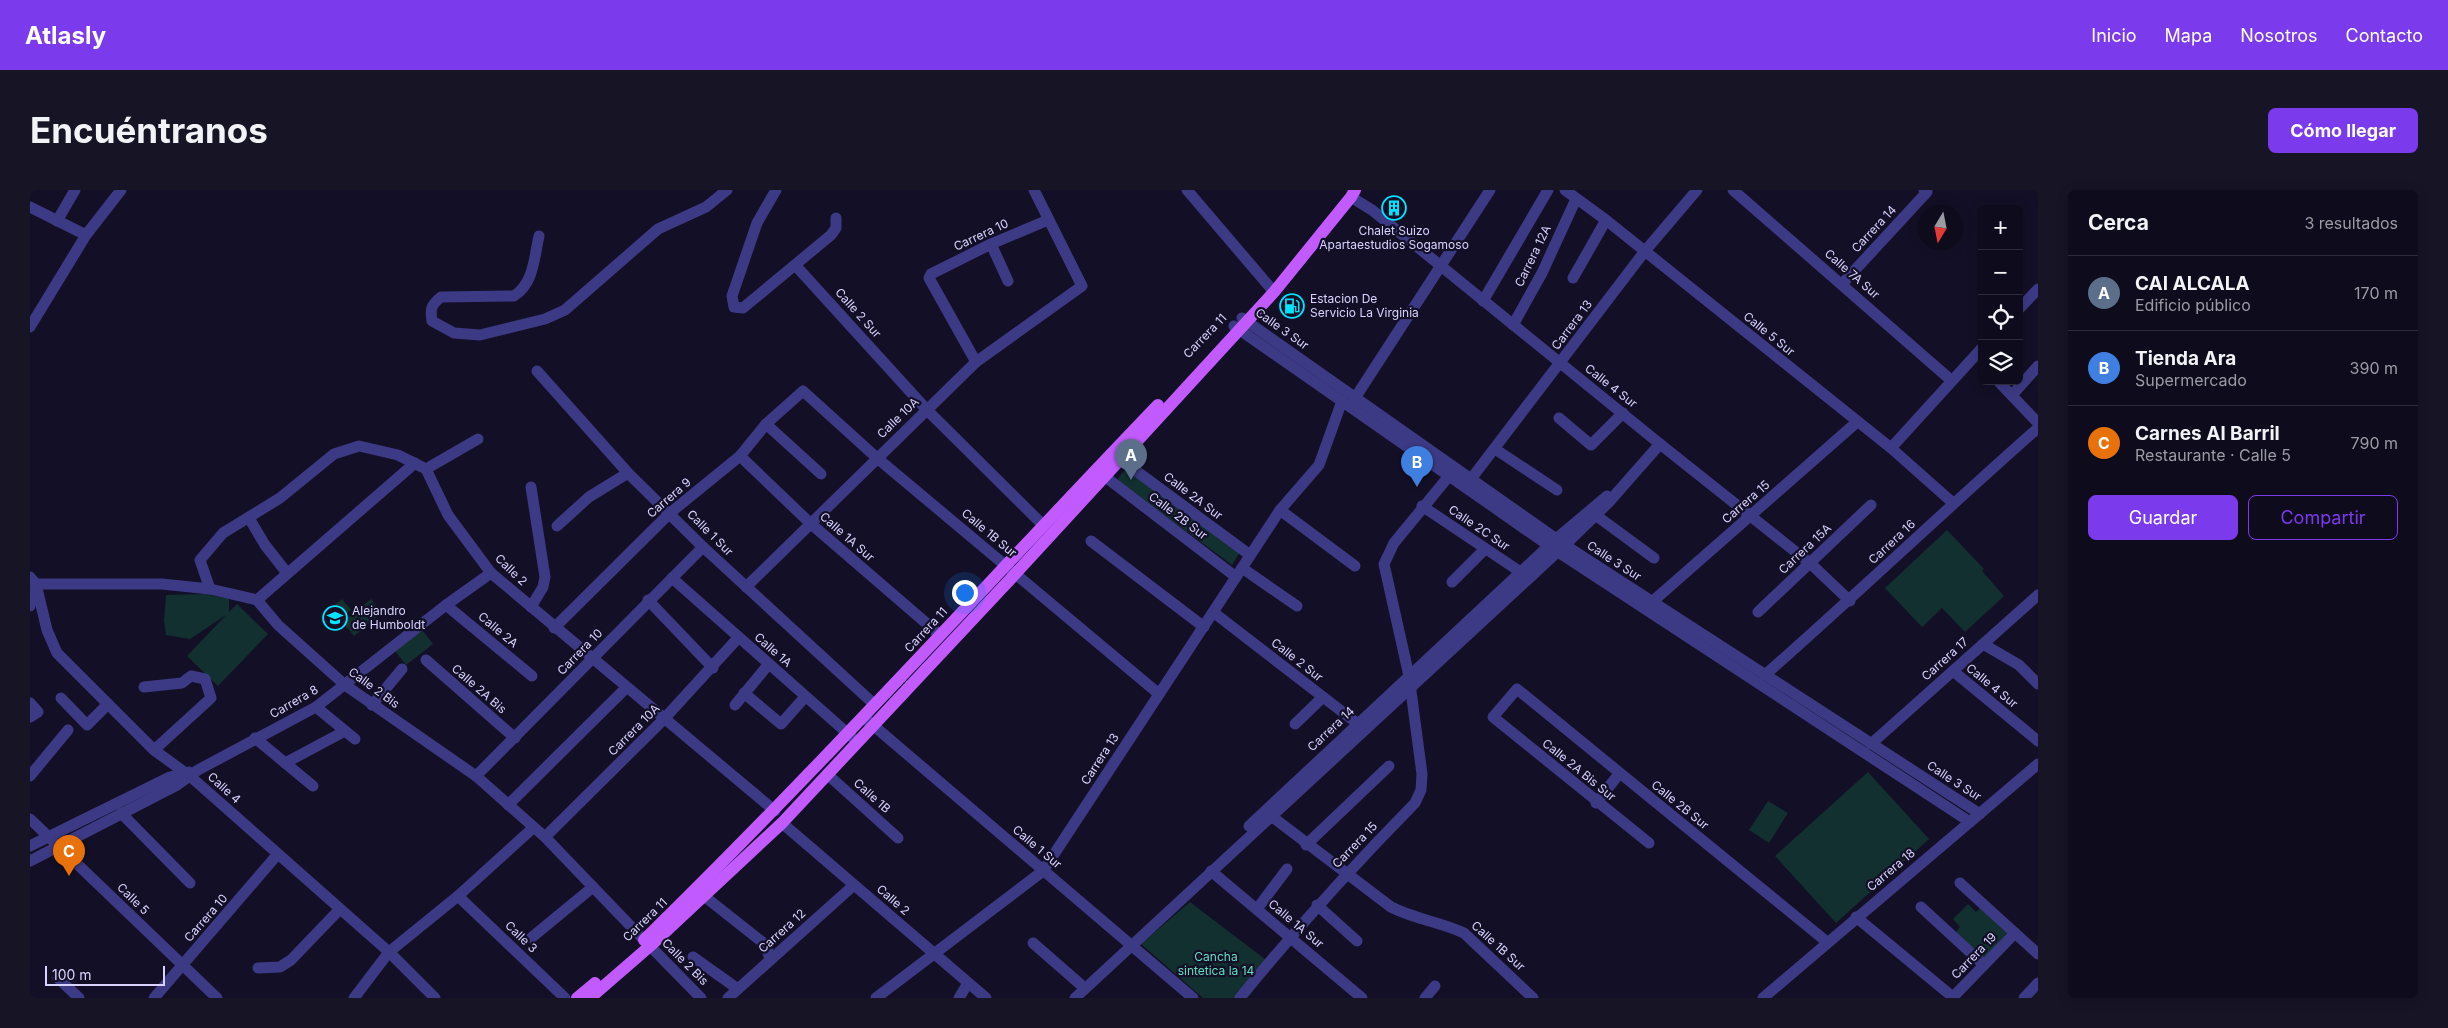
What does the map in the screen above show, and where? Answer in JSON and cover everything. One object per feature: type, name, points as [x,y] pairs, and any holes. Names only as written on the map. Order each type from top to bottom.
[{"type":"main road","name":"Carrera 11","points":[[868,721],[875,705],[1043,525],[1100,473],[1120,458],[1308,250],[1353,194]]},
{"type":"main road","name":"Carrera 11","points":[[590,998],[647,943],[775,811],[852,738],[1016,574],[1100,473],[1240,324]]},
{"type":"main road","name":"Carrera 11","points":[[577,998],[704,896],[782,823],[827,774],[852,738]]},
{"type":"street","points":[[57,221],[75,190]]},
{"type":"street","points":[[30,327],[86,235],[121,190]]},
{"type":"street","points":[[539,236],[530,280],[524,290],[514,296],[441,298],[434,302],[430,310],[432,321],[454,333],[480,335],[545,320],[564,310],[658,229],[706,207],[727,190]]},
{"type":"street","points":[[776,190],[757,223],[732,296],[734,307],[743,308],[788,269],[796,266],[831,235],[836,228],[836,218]]},
{"type":"street","points":[[1034,190],[1048,220]]},
{"type":"street","points":[[1187,190],[1271,290]]},
{"type":"street","points":[[1355,398],[1490,190]]},
{"type":"street","points":[[1484,301],[1548,190]]},
{"type":"street","name":"Calle 5 Sur","points":[[1565,190],[1606,220],[1891,448],[1953,503]]},
{"type":"street","name":"Carrera 13","points":[[1471,479],[1644,251],[1697,190]]},
{"type":"street","name":"Carrera 14","points":[[1842,284],[1926,191]]},
{"type":"street","name":"Calle 7A Sur","points":[[1740,192],[1952,381]]},
{"type":"street","name":"Calle 4 Sur","points":[[1353,194],[1560,364],[1623,412],[1750,517],[1811,564],[1850,601]]},
{"type":"street","name":"Carrera 12A","points":[[1513,325],[1542,273],[1576,199]]},
{"type":"street","points":[[30,207],[86,235]]},
{"type":"street","name":"Carrera 10","points":[[976,362],[929,278],[931,274],[991,244],[1048,220]]},
{"type":"street","name":"Calle 10A","points":[[746,587],[976,362],[1082,286],[1048,220]]},
{"type":"street","points":[[1572,278],[1606,220]]},
{"type":"street","points":[[991,244],[1008,281]]},
{"type":"street","name":"Calle 2 Sur","points":[[796,266],[927,410],[1043,525]]},
{"type":"street","points":[[2033,301],[2038,289]]},
{"type":"street","name":"Calle 3 Sur","points":[[1240,324],[1355,398],[1471,479],[1557,545],[1652,602],[1765,675],[1785,694],[1871,744],[1980,814]]},
{"type":"street","name":"Calle 3 Sur","points":[[1240,324],[1342,401],[1449,476],[1785,694],[1970,822]]},
{"type":"street","points":[[1891,448],[1952,381],[1978,361]]},
{"type":"street","points":[[2012,395],[2038,366]]},
{"type":"street","name":"Calle 1 Sur","points":[[537,371],[628,473],[703,547],[875,705]]},
{"type":"street","points":[[2002,385],[2038,423]]},
{"type":"street","name":"Carrera 9","points":[[554,628],[670,513],[740,456],[766,424],[803,391]]},
{"type":"street","name":"Calle 1B Sur","points":[[803,391],[877,458],[1159,694]]},
{"type":"street","name":"Carrera 13","points":[[876,998],[1044,871],[1280,510],[1319,465],[1342,401]]},
{"type":"street","points":[[1559,418],[1591,445],[1623,412]]},
{"type":"street","name":"Carrera 15","points":[[1652,602],[1857,422]]},
{"type":"street","points":[[766,424],[821,474]]},
{"type":"street","name":"Carrera 16","points":[[1765,675],[1850,601],[1953,503],[2038,428]]},
{"type":"street","points":[[210,589],[200,560],[223,533],[280,498],[334,454],[359,446],[398,455],[426,468],[478,439]]},
{"type":"street","name":"Carrera 14","points":[[1074,998],[1361,726],[1621,487],[1660,444]]},
{"type":"street","points":[[1495,449],[1557,490]]},
{"type":"street","name":"Calle 1A Sur","points":[[740,456],[810,523],[940,635]]},
{"type":"street","name":"Calle 2A Sur","points":[[1120,458],[1250,555]]},
{"type":"street","points":[[30,606],[33,580],[162,584],[210,589],[256,600],[415,463]]},
{"type":"street","name":"Calle 2","points":[[426,468],[448,515],[491,573],[554,628],[775,811]]},
{"type":"street","points":[[558,526],[589,498],[628,473]]},
{"type":"street","name":"Calle 2B Sur","points":[[1100,473],[1239,572],[1297,606]]},
{"type":"street","name":"Carrera 15","points":[[1240,998],[1317,905],[1415,803],[1421,790],[1422,774],[1410,682],[1384,564],[1394,543],[1422,506],[1449,476]]},
{"type":"street","points":[[531,607],[543,587],[545,577],[532,488]]},
{"type":"street","name":"Calle 2C Sur","points":[[1422,506],[1522,573]]},
{"type":"street","name":"Carrera 15A","points":[[1758,612],[1871,506]]},
{"type":"street","points":[[1280,510],[1355,566]]},
{"type":"street","points":[[1592,513],[1654,558]]},
{"type":"street","points":[[249,518],[265,545],[288,573]]},
{"type":"street","points":[[1091,541],[1204,626]]},
{"type":"street","name":"Carrera 14","points":[[1410,682],[1522,573],[1557,545]]},
{"type":"street","name":"Carrera 10","points":[[476,776],[648,600],[703,547]]},
{"type":"street","points":[[1452,582],[1485,549]]},
{"type":"street","name":"Carrera 8","points":[[30,861],[255,738],[316,707],[446,605],[491,573]]},
{"type":"street","name":"Calle 1A","points":[[672,578],[852,738]]},
{"type":"street","name":"Calle 4","points":[[33,580],[47,630],[57,652],[154,750],[191,773],[277,855],[389,952],[435,998]]},
{"type":"street","name":"Carrera 17","points":[[1871,744],[2038,595]]},
{"type":"street","name":"Calle 2 Bis","points":[[256,600],[278,625],[345,685],[476,776],[545,838],[701,998]]},
{"type":"street","points":[[648,600],[712,668]]},
{"type":"street","name":"Calle 2A","points":[[446,605],[532,676]]},
{"type":"street","name":"Calle 2 Sur","points":[[1213,612],[1361,726]]},
{"type":"street","name":"Carrera 10A","points":[[545,838],[664,720],[738,638]]},
{"type":"street","points":[[1983,644],[2019,664],[2038,684]]},
{"type":"street","name":"Calle 2A Bis","points":[[426,660],[515,738]]},
{"type":"street","points":[[735,705],[768,665]]},
{"type":"street","points":[[372,705],[402,669]]},
{"type":"street","name":"Calle 4 Sur","points":[[1953,671],[2038,741]]},
{"type":"street","points":[[144,687],[182,683],[191,676],[198,676],[205,679],[211,698],[154,750]]},
{"type":"street","points":[[508,805],[626,688]]},
{"type":"street","name":"Calle 2B Sur","points":[[1517,689],[1827,942]]},
{"type":"street","name":"Calle 2A Bis Sur","points":[[1517,689],[1494,717],[1596,803],[1649,843]]},
{"type":"street","points":[[744,694],[781,724],[804,697]]},
{"type":"street","points":[[1295,724],[1323,697]]},
{"type":"street","points":[[61,698],[87,725],[108,704]]},
{"type":"street","points":[[30,703],[38,712],[30,717]]},
{"type":"street","points":[[316,707],[355,739]]},
{"type":"street","name":"Calle 1 Sur","points":[[868,721],[1192,998]]},
{"type":"street","points":[[30,776],[68,730]]},
{"type":"street","points":[[285,762],[345,731]]},
{"type":"street","points":[[255,738],[313,786]]},
{"type":"street","name":"Carrera 18","points":[[1763,998],[2038,764]]},
{"type":"street","points":[[1306,845],[1390,766]]},
{"type":"street","name":"Carrera 8","points":[[30,846],[170,777],[191,773]]},
{"type":"street","name":"Calle 1B","points":[[827,774],[898,838]]},
{"type":"street","points":[[1596,803],[1619,774]]},
{"type":"street","points":[[121,812],[190,883]]},
{"type":"street","name":"Carrera 14","points":[[1178,898],[1211,871],[1268,814]]},
{"type":"street","name":"Calle 1B Sur","points":[[1268,814],[1306,845],[1391,907],[1406,915],[1452,927],[1464,933],[1533,998]]},
{"type":"street","name":"Calle 5","points":[[30,819],[216,998]]},
{"type":"street","name":"Calle 2","points":[[782,823],[986,998]]},
{"type":"street","points":[[354,998],[389,952],[458,896],[533,828]]},
{"type":"street","name":"Carrera 10","points":[[154,998],[277,855]]},
{"type":"street","points":[[1257,909],[1287,869]]},
{"type":"street","name":"Calle 1A Sur","points":[[1211,871],[1362,998]]},
{"type":"street","points":[[1960,883],[2038,954]]},
{"type":"street","name":"Carrera 12","points":[[728,998],[854,885]]},
{"type":"street","points":[[531,938],[593,887]]},
{"type":"street","name":"Calle 3","points":[[458,896],[565,998]]},
{"type":"street","points":[[704,896],[766,945],[770,960]]},
{"type":"street","points":[[1317,905],[1357,941]]},
{"type":"street","points":[[1921,907],[1984,965]]},
{"type":"street","points":[[258,968],[280,967],[291,960],[340,909]]},
{"type":"street","points":[[1856,918],[1953,998]]},
{"type":"street","name":"Carrera 19","points":[[1953,998],[2015,933]]},
{"type":"street","points":[[1033,943],[1080,984]]},
{"type":"street","name":"Carrera 14","points":[[1065,998],[1129,944]]},
{"type":"street","points":[[693,957],[738,989]]},
{"type":"street","points":[[58,978],[79,998]]},
{"type":"street","points":[[959,998],[968,983]]},
{"type":"street","points":[[2024,998],[2038,983]]},
{"type":"street","points":[[1425,998],[1435,986]]},
{"type":"green space","points":[[1125,469],[1240,552],[1232,565],[1117,480]]},
{"type":"green space","points":[[1947,530],[1984,569],[1982,571],[2004,596],[1965,632],[1942,608],[1922,627],[1885,588]]},
{"type":"green space","points":[[205,594],[229,599],[229,612],[237,604],[268,634],[218,686],[187,656],[226,615],[190,639],[166,635],[164,620],[166,595]]},
{"type":"green space","points":[[342,599],[351,610],[333,624],[325,613]]},
{"type":"green space","points":[[371,599],[382,613],[354,636],[343,622]]},
{"type":"green space","points":[[422,630],[433,644],[406,665],[395,651]]},
{"type":"green space","points":[[1868,772],[1929,839],[1836,923],[1775,856]]},
{"type":"green space","points":[[1768,801],[1788,813],[1769,843],[1749,830]]},
{"type":"green space","name":"Cancha sintetica la 14","points":[[1190,902],[1266,960],[1235,998],[1203,998],[1141,944]]},
{"type":"green space","points":[[1968,904],[1976,912],[1981,907],[2008,932],[1984,958],[1956,932],[1960,927],[1953,919]]},
{"type":"place","name":"Chalet Suizo Apartaestudios Sogamoso","points":[[1394,208]]},
{"type":"place","name":"Estacion De Servicio La Virginia","points":[[1292,306]]},
{"type":"place","name":"CAI ALCALA","points":[[1131,480]]},
{"type":"place","name":"Tienda Ara","points":[[1417,487]]},
{"type":"place","name":"Alejandro de Humboldt","points":[[335,618]]},
{"type":"place","name":"Carnes Al Barril","points":[[69,876]]}]
